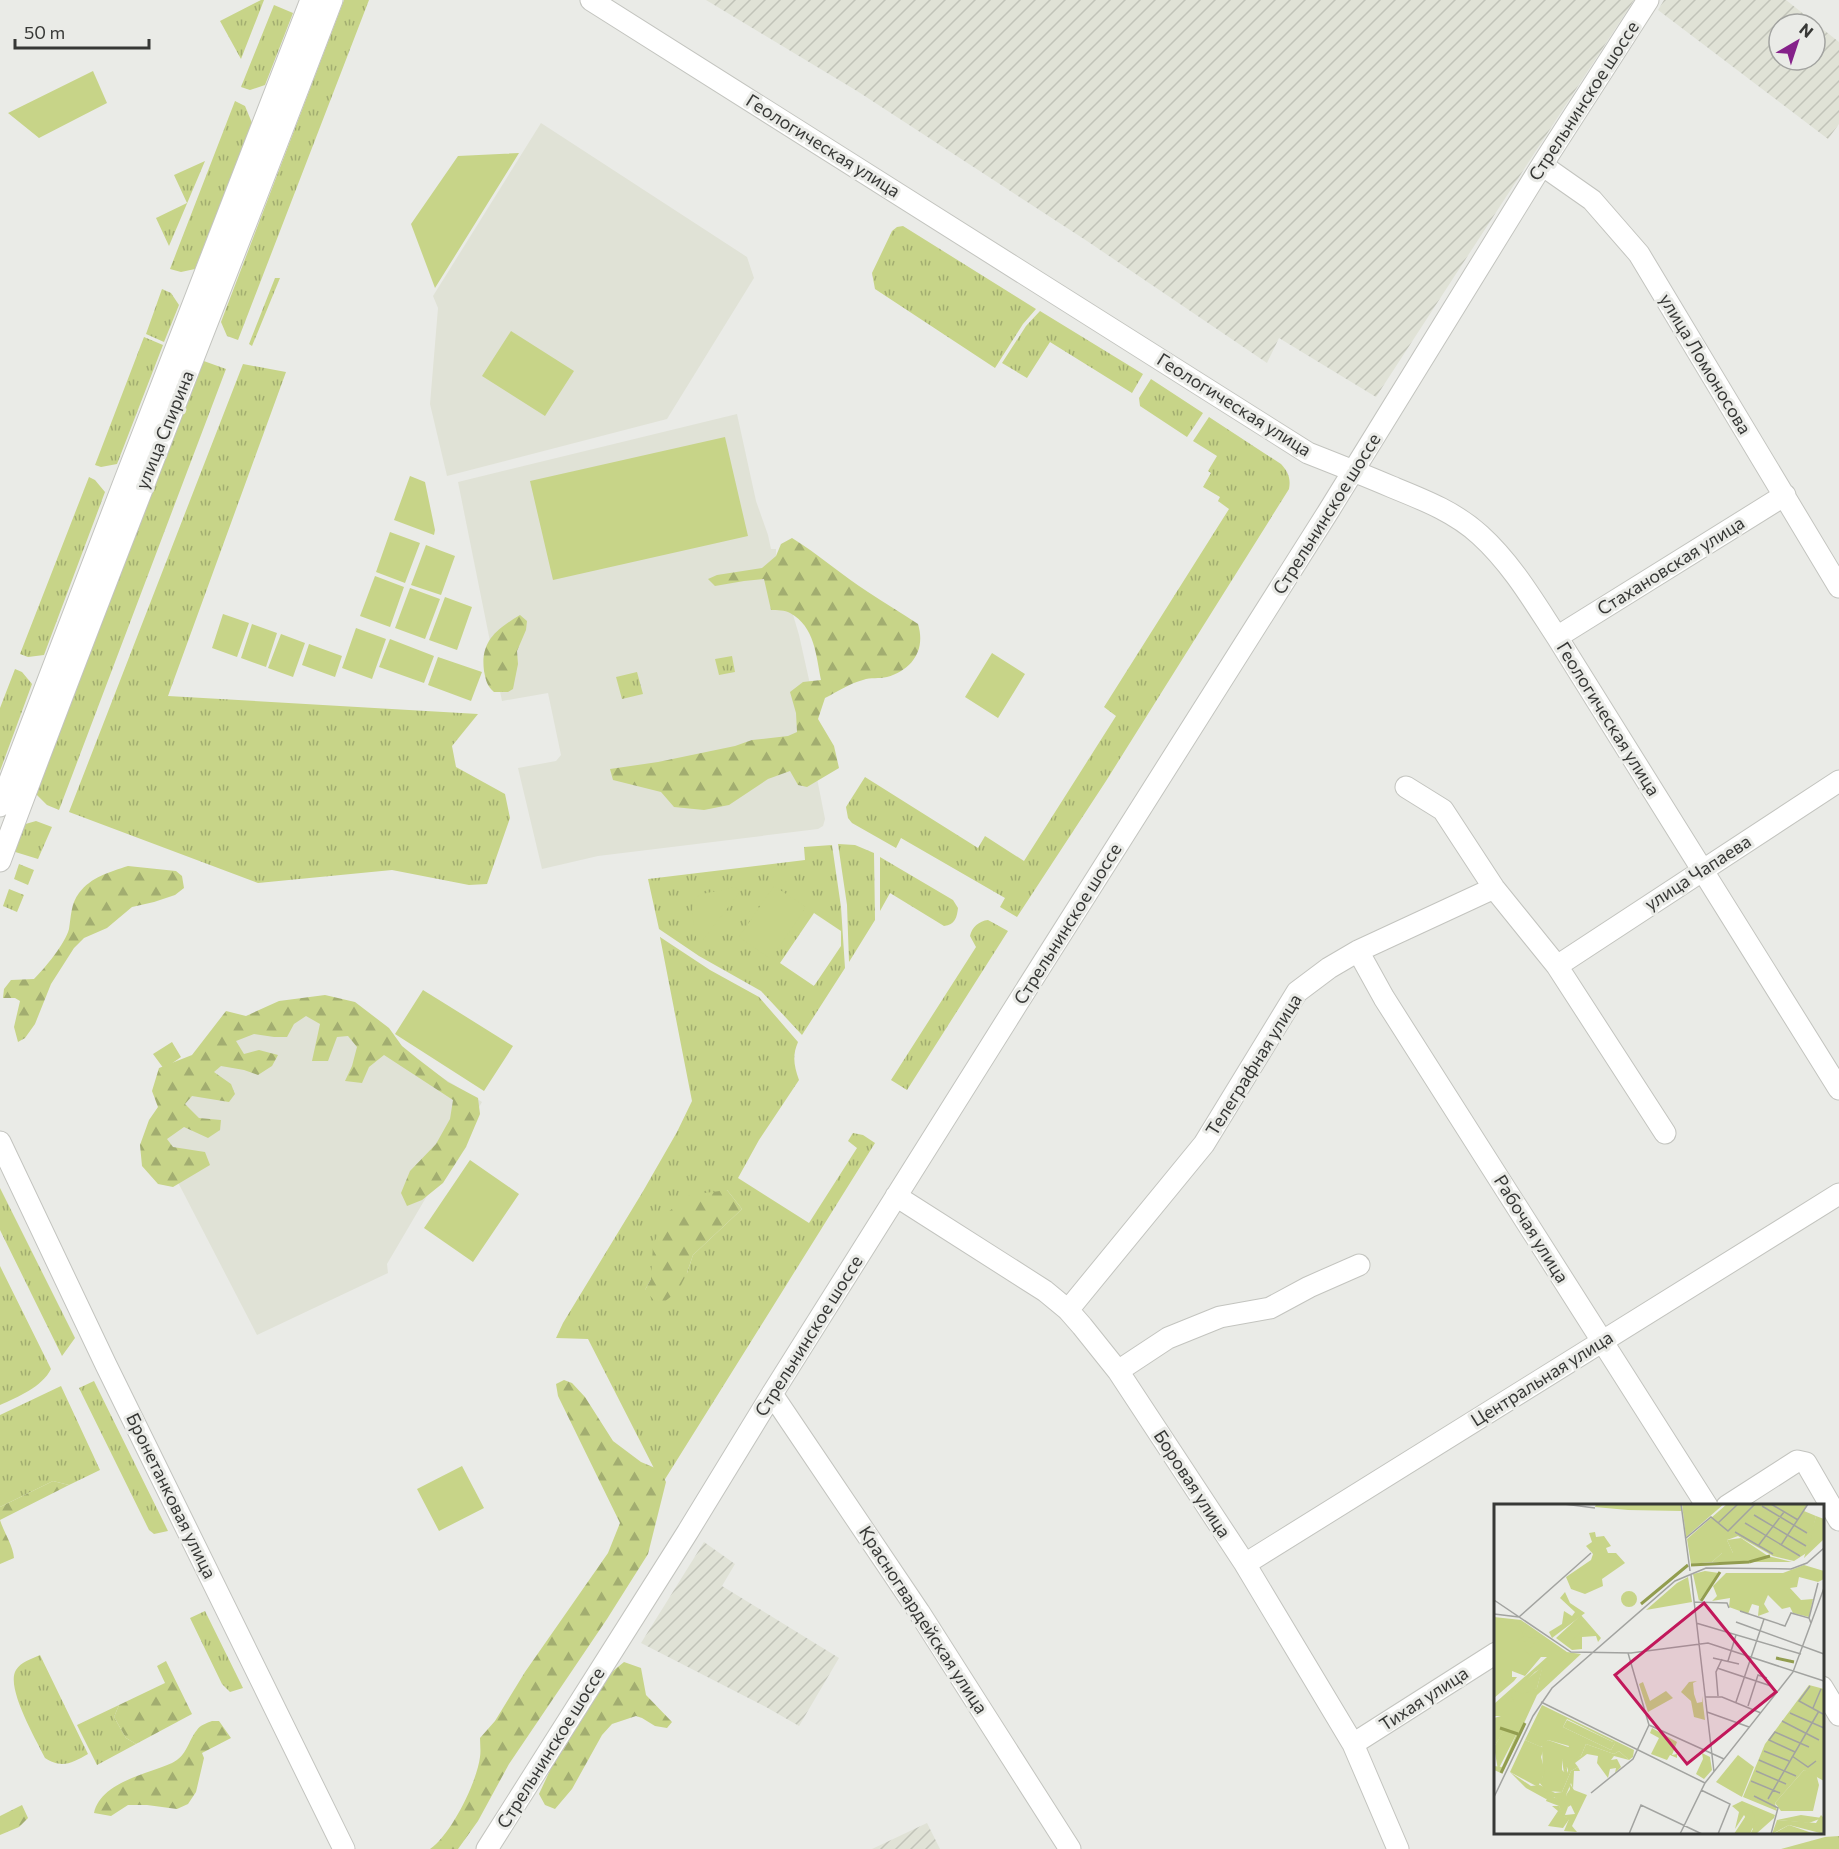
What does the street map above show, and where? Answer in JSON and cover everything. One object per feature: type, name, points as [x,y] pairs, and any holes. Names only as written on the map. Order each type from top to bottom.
[{"type":"street","name":"улица Спирина","points":[[0,806],[312,0]]},
{"type":"street","name":"улица Спирина","points":[[0,861],[140,492],[332,0]]},
{"type":"street","name":"Геологическая улица","points":[[591,0],[1308,453],[1444,509],[1479,533],[1511,569],[1557,637],[1839,1089]]},
{"type":"street","name":"Стрельнинское шоссе","points":[[487,1849],[1354,471],[1542,165],[1648,0]]},
{"type":"street","name":"улица Ломоносова","points":[[1542,165],[1592,200],[1639,254],[1839,587]]},
{"type":"street","name":"Стахановская улица","points":[[1557,637],[1785,495]]},
{"type":"street","name":"улица Чапаева","points":[[1557,966],[1839,781]]},
{"type":"street","points":[[1406,787],[1443,810],[1494,888],[1557,966],[1665,1132]]},
{"type":"street","name":"Телеграфная улица","points":[[1068,1310],[1204,1144],[1297,992],[1329,968],[1358,951],[1494,888]]},
{"type":"street","name":"Рабочая улица","points":[[1358,951],[1384,998],[1706,1504]]},
{"type":"street","name":"Бронетанковая улица","points":[[0,1142],[116,1386],[272,1698],[344,1849]]},
{"type":"street","name":"Центральная улица","points":[[1245,1564],[1839,1194]]},
{"type":"street","name":"Боровая улица","points":[[896,1196],[1045,1291],[1068,1310],[1118,1371],[1245,1564],[1353,1744],[1398,1849]]},
{"type":"street","points":[[1118,1371],[1167,1338],[1220,1317],[1270,1308],[1309,1287],[1359,1265]]},
{"type":"street","name":"Красногвардейская улица","points":[[772,1394],[920,1612],[1070,1849]]},
{"type":"street","points":[[1730,1504],[1797,1461],[1806,1463],[1839,1520]]},
{"type":"street","name":"Тихая улица","points":[[1353,1744],[1494,1654]]},
{"type":"street","points":[[1824,1691],[1839,1715]]},
{"type":"shaded area","points":[[706,0],[1634,0],[1376,397],[1279,338],[1267,363],[1087,241],[857,91]]},
{"type":"shaded area","points":[[1664,0],[1786,0],[1801,12],[1767,12],[1767,72],[1827,72],[1827,32],[1839,42],[1839,124],[1828,139],[1658,10]]},
{"type":"shaded area","points":[[541,123],[747,257],[754,278],[667,419],[447,476],[430,404],[438,308],[433,296]]},
{"type":"shaded area","points":[[737,414],[756,501],[771,549],[776,549],[776,557],[799,635],[829,769],[816,773],[825,819],[823,826],[818,829],[598,856],[542,869],[518,768],[556,761],[561,755],[548,693],[502,701],[458,482]]},
{"type":"shaded area","points":[[313,998],[482,1102],[387,1264],[388,1273],[257,1335],[154,1136],[235,1019]]},
{"type":"shaded area","points":[[704,1542],[735,1564],[722,1586],[839,1658],[799,1726],[641,1643]]},
{"type":"shaded area","points":[[927,1823],[940,1849],[872,1849]]},
{"type":"green space","points":[[264,0],[241,59],[220,21]]},
{"type":"green space","points":[[344,0],[369,0],[238,340],[227,336],[221,322]]},
{"type":"green space","points":[[274,5],[293,13],[265,85],[250,90],[241,87]]},
{"type":"green space","points":[[93,71],[107,103],[39,138],[8,113]]},
{"type":"green space","points":[[235,101],[245,106],[252,123],[195,269],[181,272],[170,269]]},
{"type":"green space","points":[[519,153],[435,288],[411,224],[458,156]]},
{"type":"green space","points":[[205,161],[169,246],[156,218],[187,203],[174,175]]},
{"type":"green space","points":[[903,226],[1036,309],[1023,324],[995,368],[875,289],[872,273],[892,231]]},
{"type":"green space","points":[[275,278],[280,278],[252,346],[249,344]]},
{"type":"green space","points":[[162,289],[171,293],[179,305],[164,342],[146,334]]},
{"type":"green space","points":[[1040,311],[1143,374],[1132,393],[1050,342],[1027,378],[1002,363],[1026,326]]},
{"type":"green space","points":[[511,331],[574,371],[545,416],[482,376]]},
{"type":"green space","points":[[144,337],[163,345],[117,464],[101,467],[95,465]]},
{"type":"green space","points":[[201,360],[226,369],[59,810],[47,805],[34,792]]},
{"type":"green space","points":[[243,364],[286,372],[168,696],[478,714],[452,746],[456,767],[505,794],[510,818],[487,884],[469,885],[392,870],[258,883],[69,812]]},
{"type":"green space","points":[[1151,379],[1203,413],[1187,437],[1140,406],[1139,398]]},
{"type":"green space","points":[[1209,417],[1281,464],[1288,475],[1289,489],[1106,781],[1017,917],[1000,907],[1005,898],[901,838],[896,848],[852,823],[848,818],[846,807],[865,777],[978,848],[985,836],[1024,861],[1116,716],[1104,707],[1229,509],[1218,501],[1220,497],[1203,487],[1211,473],[1208,471],[1217,456],[1193,441]]},
{"type":"green space","points":[[725,437],[748,536],[553,580],[530,481]]},
{"type":"green space","points":[[410,476],[425,482],[435,530],[434,535],[394,520]]},
{"type":"green space","points":[[89,477],[95,480],[105,492],[44,655],[28,657],[20,654]]},
{"type":"green space","points":[[390,532],[420,543],[405,583],[376,572]]},
{"type":"green space","points":[[792,538],[918,624],[920,633],[915,658],[904,669],[887,677],[858,681],[825,698],[818,719],[834,746],[839,768],[807,787],[798,785],[790,771],[768,779],[729,805],[704,810],[674,807],[661,792],[613,780],[610,769],[658,762],[735,746],[752,740],[788,736],[797,732],[796,713],[790,692],[803,682],[821,680],[816,652],[805,626],[790,613],[771,610],[764,579],[715,586],[708,579],[717,575],[762,568],[776,556],[781,544]]},
{"type":"green space","points":[[426,545],[455,556],[441,595],[411,585]]},
{"type":"green space","points":[[375,576],[404,587],[390,627],[360,616]]},
{"type":"green space","points":[[410,588],[440,599],[425,639],[395,628]]},
{"type":"green space","points":[[445,597],[472,607],[457,650],[429,640]]},
{"type":"green space","points":[[223,614],[249,623],[237,657],[212,648]]},
{"type":"green space","points":[[520,615],[527,621],[526,630],[517,651],[518,664],[513,689],[508,692],[494,692],[485,678],[483,661],[485,652],[497,631]]},
{"type":"green space","points":[[252,624],[277,633],[266,667],[241,658]]},
{"type":"green space","points":[[356,628],[386,639],[372,679],[342,668]]},
{"type":"green space","points":[[281,634],[305,643],[293,677],[268,668]]},
{"type":"green space","points":[[390,639],[434,656],[424,683],[379,667]]},
{"type":"green space","points":[[309,644],[342,656],[335,677],[302,665]]},
{"type":"green space","points":[[992,653],[1025,674],[998,718],[965,697]]},
{"type":"green space","points":[[732,656],[735,672],[719,675],[715,659]]},
{"type":"green space","points":[[438,657],[482,672],[471,701],[428,685]]},
{"type":"green space","points":[[15,669],[22,672],[32,684],[0,771],[0,708]]},
{"type":"green space","points":[[637,672],[643,694],[622,699],[616,677]]},
{"type":"green space","points":[[36,821],[52,827],[38,859],[12,851],[22,825]]},
{"type":"green space","points":[[838,844],[855,845],[874,853],[875,920],[849,962],[847,905]]},
{"type":"green space","points":[[832,845],[841,907],[845,968],[802,1035],[761,991],[699,956],[659,929],[648,879],[805,860],[804,847]],"holes":[[[814,913],[841,931],[841,946],[814,986],[780,963]]]},
{"type":"green space","points":[[880,857],[953,900],[958,908],[953,922],[944,926],[890,893],[880,911]]},
{"type":"green space","points":[[19,864],[34,870],[28,885],[14,879]]},
{"type":"green space","points":[[128,866],[176,871],[182,876],[184,888],[175,895],[132,907],[107,928],[84,938],[74,948],[51,984],[35,1024],[25,1038],[18,1042],[14,1027],[20,1001],[15,998],[3,998],[4,989],[11,980],[34,979],[49,962],[67,935],[74,901],[84,887],[101,876]]},
{"type":"green space","points":[[774,886],[806,907],[771,959],[739,937]]},
{"type":"green space","points":[[736,887],[740,892],[702,941],[697,941],[692,908],[697,897]]},
{"type":"green space","points":[[9,889],[24,895],[17,912],[3,906]]},
{"type":"green space","points":[[988,920],[1008,931],[907,1090],[891,1080],[976,947],[970,936],[972,930],[979,923]]},
{"type":"green space","points":[[660,937],[710,970],[759,997],[798,1042],[794,1061],[799,1080],[759,1140],[738,1178],[809,1223],[857,1148],[848,1141],[853,1133],[863,1135],[875,1143],[662,1484],[588,1339],[556,1338],[642,1193],[692,1101]],"holes":[[[727,1190],[742,1209],[693,1255],[687,1273],[645,1290],[651,1279]]]},
{"type":"green space","points":[[423,990],[513,1046],[484,1091],[395,1034]]},
{"type":"green space","points":[[325,995],[355,1002],[389,1028],[402,1046],[418,1059],[448,1082],[478,1098],[480,1114],[466,1147],[443,1183],[422,1200],[407,1206],[401,1193],[410,1171],[436,1144],[450,1119],[453,1100],[384,1055],[369,1067],[362,1083],[345,1081],[357,1047],[348,1036],[337,1037],[328,1061],[312,1061],[320,1024],[306,1016],[294,1024],[287,1037],[254,1034],[236,1041],[244,1054],[259,1050],[278,1055],[272,1066],[258,1075],[221,1066],[214,1072],[231,1084],[235,1094],[229,1102],[192,1096],[185,1104],[199,1118],[221,1120],[220,1130],[208,1138],[184,1127],[167,1139],[173,1147],[205,1152],[210,1165],[173,1187],[158,1184],[142,1166],[140,1145],[149,1120],[158,1107],[152,1091],[159,1068],[192,1055],[226,1011],[246,1016],[279,1001]]},
{"type":"green space","points":[[172,1042],[181,1057],[164,1069],[153,1054]]},
{"type":"green space","points":[[470,1160],[519,1194],[473,1262],[424,1228]]},
{"type":"green space","points":[[0,1188],[75,1338],[62,1356],[0,1230]]},
{"type":"green space","points":[[727,1190],[742,1209],[693,1255],[678,1291],[659,1306],[645,1290],[651,1279],[653,1245],[668,1212],[690,1195]]},
{"type":"green space","points":[[0,1266],[51,1369],[36,1386],[0,1405]]},
{"type":"green space","points":[[564,1380],[572,1383],[585,1397],[613,1441],[641,1462],[660,1470],[666,1482],[648,1554],[509,1764],[478,1821],[458,1849],[430,1849],[446,1832],[462,1807],[478,1768],[480,1738],[495,1721],[525,1672],[608,1553],[620,1523],[558,1396],[556,1384]]},
{"type":"green space","points":[[94,1381],[168,1531],[154,1534],[149,1530],[79,1388]]},
{"type":"green space","points":[[61,1386],[100,1470],[69,1485],[53,1481],[0,1507],[0,1415]]},
{"type":"green space","points":[[462,1466],[484,1508],[439,1531],[417,1489]]},
{"type":"green space","points":[[53,1481],[69,1485],[0,1520],[0,1507]]},
{"type":"green space","points":[[0,1520],[14,1558],[0,1564]]},
{"type":"green space","points":[[205,1611],[243,1688],[230,1692],[222,1684],[190,1618]]},
{"type":"green space","points":[[40,1655],[88,1754],[77,1760],[62,1764],[45,1758],[18,1701],[14,1678],[16,1670],[23,1663]]},
{"type":"green space","points":[[166,1661],[192,1714],[136,1744],[126,1738],[114,1717],[119,1705],[165,1683],[157,1666]]},
{"type":"green space","points":[[624,1662],[641,1668],[646,1695],[672,1722],[667,1728],[655,1726],[636,1716],[612,1724],[602,1735],[572,1789],[555,1809],[545,1805],[539,1794],[566,1736],[613,1671]]},
{"type":"green space","points":[[119,1705],[114,1717],[126,1738],[136,1744],[97,1765],[77,1725]]},
{"type":"green space","points":[[212,1721],[219,1721],[231,1738],[202,1753],[204,1758],[196,1792],[188,1804],[177,1809],[128,1805],[111,1816],[94,1813],[98,1802],[115,1786],[177,1760],[198,1728]]},
{"type":"green space","points":[[22,1805],[28,1818],[19,1827],[0,1835],[0,1816]]},
{"type":"green space","points":[[1839,1836],[1839,1849],[1781,1849],[1825,1837]]}]
